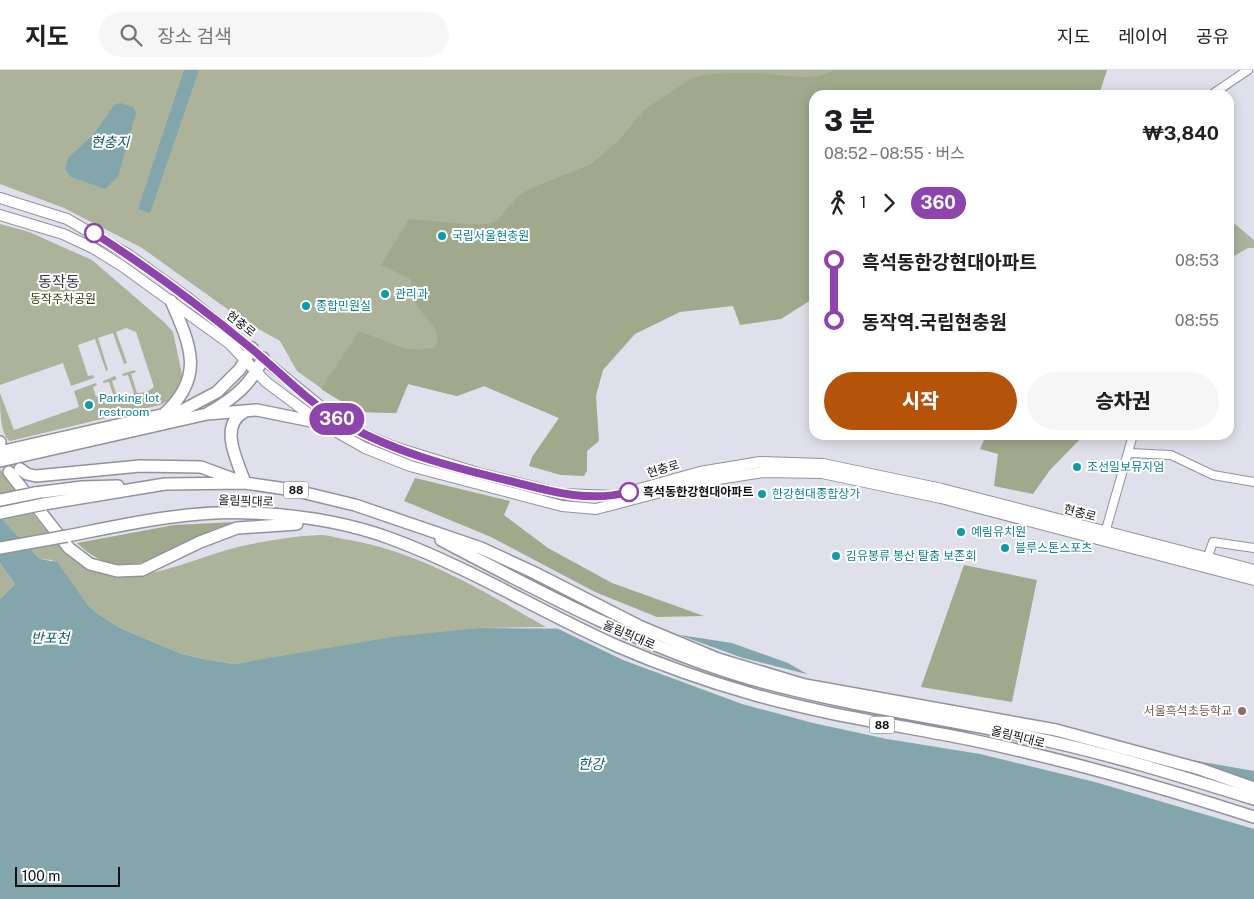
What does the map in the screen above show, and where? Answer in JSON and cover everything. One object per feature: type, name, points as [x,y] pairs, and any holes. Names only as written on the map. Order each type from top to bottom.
[{"type":"highway","points":[[162,415],[176,403],[190,382],[190,357],[186,336],[171,301]]},
{"type":"highway","points":[[0,452],[184,410],[217,392],[235,375],[252,348]]},
{"type":"highway","points":[[207,414],[234,397],[256,372],[263,358]]},
{"type":"highway","points":[[0,461],[207,414],[257,410],[321,423]]},
{"type":"highway","points":[[245,411],[234,421],[231,444],[245,482]]},
{"type":"highway","points":[[10,471],[77,444]]},
{"type":"highway","points":[[10,471],[36,476],[140,466],[201,467],[245,482]]},
{"type":"highway","points":[[10,471],[69,548],[90,564],[117,571],[142,570],[200,542],[237,528],[279,524],[342,525]]},
{"type":"highway","name":"올림픽대로","points":[[0,500],[82,487],[165,484],[245,482],[293,490],[355,505],[482,548],[639,626],[718,659],[804,685],[1056,730],[1200,769],[1254,788]]},
{"type":"highway","name":"올림픽대로","points":[[0,513],[165,484]]},
{"type":"highway","name":"올림픽대로","points":[[0,548],[162,518],[205,514],[251,513],[342,525],[390,538],[521,598],[619,647],[712,682],[812,710],[973,740],[1143,782],[1254,817]]},
{"type":"highway","name":"올림픽대로","points":[[401,520],[626,632],[687,657],[749,678],[818,696],[1031,737],[1157,768],[1254,799]]},
{"type":"main road","name":"현충로","points":[[0,198],[67,219],[94,233],[167,282],[252,348],[324,410],[363,434],[436,461],[562,494],[614,496],[700,472],[760,462],[806,462],[942,489],[1105,533],[1254,570]]},
{"type":"main road","name":"현충로","points":[[0,215],[63,234],[93,248],[230,344],[256,372],[321,423],[365,448],[410,466],[562,506],[596,509],[699,482],[763,472],[804,471],[941,498],[1254,580]]},
{"type":"street","points":[[1218,90],[1248,70]]},
{"type":"street","points":[[1105,533],[1130,453],[1132,440]]},
{"type":"street","points":[[1130,453],[1171,455],[1213,475],[1254,482]]},
{"type":"street","points":[[1207,559],[1214,542],[1254,548]]},
{"type":"green space","name":"국립서울현충원","points":[[0,70],[1003,70],[852,90],[809,90],[809,101],[634,300],[559,418],[484,386],[457,396],[408,384],[396,413],[360,412],[332,396],[297,371],[280,341],[244,321],[142,248],[64,208],[0,184]]},
{"type":"green space","points":[[834,70],[1107,70],[1101,90],[809,90],[809,301],[781,319],[740,325],[733,306],[680,312],[635,334],[603,370],[596,396],[599,441],[587,451],[587,471],[584,476],[561,475],[529,466],[532,457],[559,418],[484,386],[457,396],[408,384],[396,413],[360,412],[321,389],[359,331],[403,348],[419,350],[433,348],[438,342],[436,330],[417,306],[410,279],[381,265],[409,219],[467,224],[487,224],[496,221],[517,197],[529,189],[591,164],[618,141],[644,110],[692,78],[733,73],[758,73],[797,77],[826,74]]},
{"type":"green space","points":[[1234,223],[1254,240],[1254,248],[1248,248],[1234,256]]},
{"type":"green space","name":"동작주차공원","points":[[0,224],[29,232],[92,260],[165,323],[173,332],[183,379],[172,399],[160,405],[10,441],[7,438],[2,427],[0,393],[14,430],[79,407],[74,391],[96,383],[97,385],[93,387],[96,397],[102,395],[105,404],[108,404],[115,400],[109,382],[103,383],[103,381],[115,376],[117,379],[112,381],[118,399],[128,398],[134,393],[128,375],[123,376],[122,374],[134,370],[136,372],[131,374],[137,393],[147,392],[154,387],[136,332],[126,328],[116,332],[127,363],[124,364],[113,333],[98,338],[108,370],[106,371],[95,339],[78,345],[88,376],[93,375],[94,378],[71,386],[63,363],[0,385]]},
{"type":"green space","points":[[984,440],[1079,440],[1050,470],[1033,494],[994,486],[998,454],[980,449]]},
{"type":"green space","points":[[0,469],[36,518],[56,541],[78,561],[96,571],[116,575],[157,572],[238,547],[299,536],[320,535],[377,546],[427,564],[475,587],[546,627],[478,628],[235,664],[182,654],[122,629],[98,614],[87,604],[52,560],[40,559],[0,517]]},
{"type":"green space","points":[[415,478],[510,501],[504,515],[548,548],[612,583],[704,616],[657,617],[595,592],[491,537],[404,501]]},
{"type":"green space","points":[[257,521],[162,558],[124,565],[101,560],[84,550],[77,543],[174,525]]},
{"type":"green space","points":[[0,563],[15,584],[0,599]]},
{"type":"green space","points":[[964,565],[1037,580],[1012,702],[921,687]]},
{"type":"water","points":[[184,70],[199,70],[150,213],[138,209]]},
{"type":"water","name":"현충지","points":[[120,103],[133,107],[136,113],[118,176],[105,189],[71,177],[65,169],[68,158],[94,134],[114,105]]},
{"type":"water","name":"한강","points":[[0,517],[40,559],[57,562],[87,604],[98,614],[122,629],[182,654],[208,660],[235,664],[392,637],[479,628],[614,629],[680,635],[732,643],[788,663],[821,682],[1004,727],[1254,771],[1254,899],[0,899],[0,599],[15,584],[0,563]]},
{"type":"pier","points":[[550,625],[614,626],[671,632],[743,658],[818,677],[844,690],[1149,750],[1254,781],[1254,829],[1095,782],[980,754],[887,739],[813,723],[742,704],[623,660]]},
{"type":"bus line","name":"360","points":[[94,233],[167,282],[252,348],[324,410],[363,434],[394,447],[478,474],[562,494],[614,496],[629,492]]},
{"type":"place","name":"국립서울현충원","points":[[442,236]]},
{"type":"place","name":"관리과","points":[[385,294]]},
{"type":"place","name":"종합민원실","points":[[306,306]]},
{"type":"place","name":"Parking lot restroom","points":[[89,405]]},
{"type":"place","name":"조선일보뮤지엄","points":[[1077,467]]},
{"type":"place","name":"흑석동한강현대아파트","points":[[629,492]]},
{"type":"place","name":"한강현대종합상가","points":[[762,494]]},
{"type":"place","name":"예림유치원","points":[[961,532]]},
{"type":"place","name":"블루스톤스포츠","points":[[1005,548]]},
{"type":"place","name":"김유봉류 봉산 탈춤 보존회","points":[[836,556]]},
{"type":"place","name":"서울흑석초등학교","points":[[1242,711]]},
{"type":"district","name":"동작동","points":[[59,281]]},
{"type":"water label","name":"반포천","points":[[50,638]]}]
